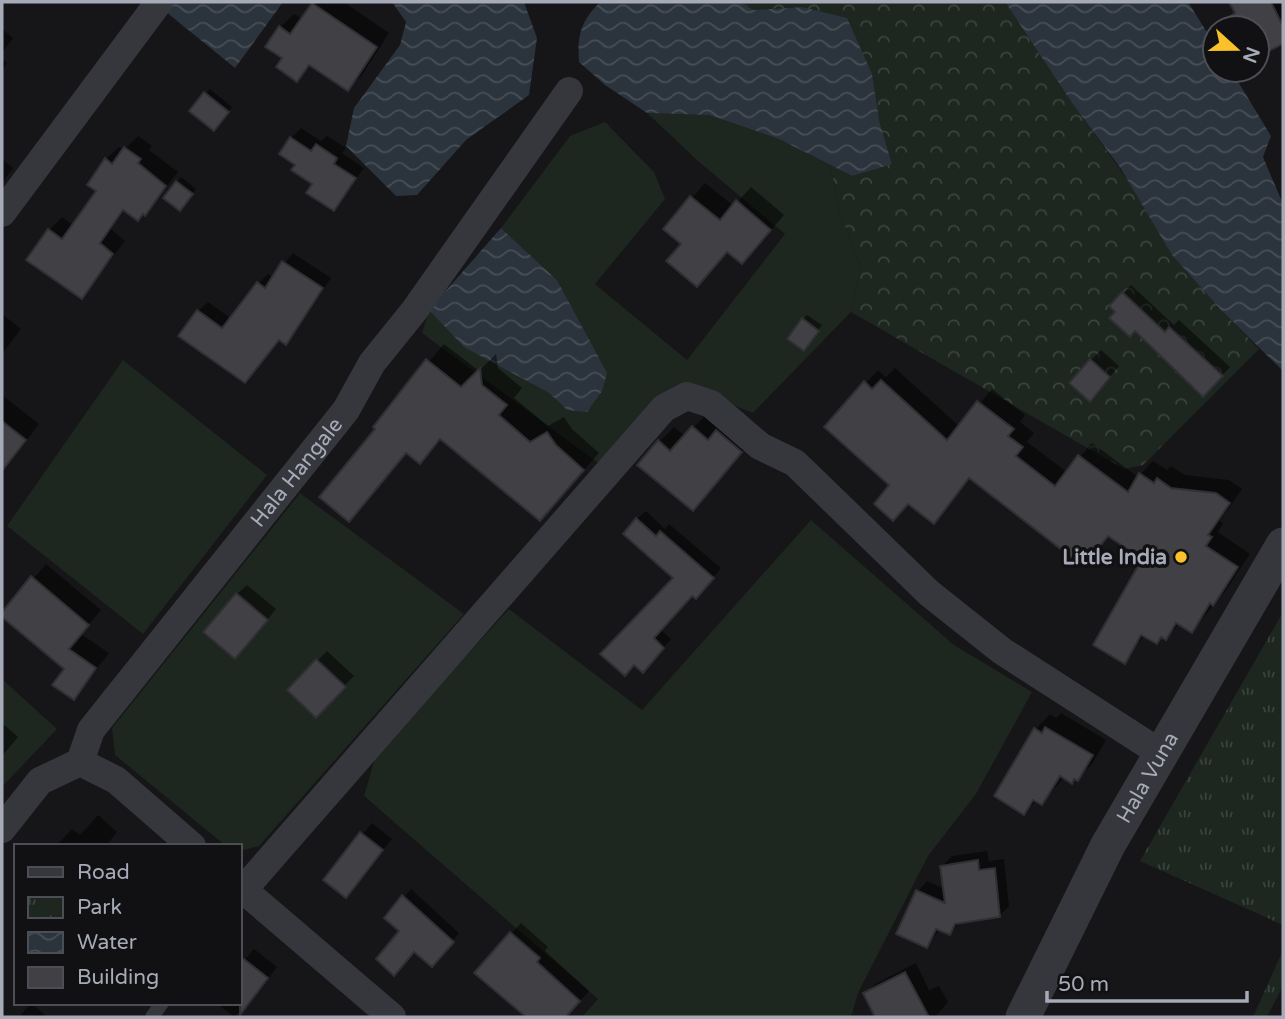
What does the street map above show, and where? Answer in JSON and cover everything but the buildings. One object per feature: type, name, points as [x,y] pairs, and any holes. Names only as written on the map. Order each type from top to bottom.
[{"type":"street","points":[[2,214],[159,2]]},
{"type":"street","name":"Hala Hangale","points":[[80,762],[91,730],[346,410],[372,363],[414,311],[569,90]]},
{"type":"street","points":[[242,889],[664,408],[687,396],[711,404],[760,446],[795,463],[929,593],[1002,651],[1162,754]]},
{"type":"street","name":"Hala Vuna","points":[[1023,1017],[1108,845],[1283,545]]},
{"type":"street","points":[[2,829],[40,781],[80,762],[116,780],[190,844]]},
{"type":"street","points":[[242,891],[392,1017]]},
{"type":"green space","points":[[740,2],[1005,2],[1072,103],[1223,312],[1259,349],[1143,465],[1124,469],[851,312],[861,268],[840,213],[830,165],[852,176],[892,163],[879,120],[802,7],[753,10]]},
{"type":"green space","points":[[647,113],[709,115],[779,139],[830,165],[840,213],[861,268],[851,312],[753,413],[682,385],[601,465],[422,333],[429,310],[511,372],[549,393],[567,410],[578,321],[557,280],[501,228],[570,136],[605,122],[654,172],[665,199],[595,284],[687,360],[785,234],[698,161]]},
{"type":"green space","points":[[123,360],[267,475],[143,634],[7,526]]},
{"type":"green space","points":[[300,493],[464,614],[259,846],[242,850],[242,844],[224,844],[115,755],[112,728]]},
{"type":"green space","points":[[811,520],[954,645],[1032,692],[976,794],[928,856],[858,993],[851,1017],[582,1017],[598,999],[364,796],[376,754],[509,609],[642,710]]},
{"type":"green space","points":[[1283,612],[1283,925],[1140,861]]},
{"type":"green space","points":[[2,679],[57,729],[2,787]]},
{"type":"green space","points":[[1283,950],[1283,986],[1267,1017],[1253,1017]]},
{"type":"water","points":[[172,2],[283,2],[235,68],[165,11]]},
{"type":"water","points":[[392,2],[524,2],[537,38],[529,95],[466,140],[417,195],[396,196],[346,146],[354,108],[400,45],[406,22]]},
{"type":"water","points":[[600,2],[740,2],[753,10],[802,7],[847,18],[872,74],[879,120],[892,164],[852,176],[779,139],[709,115],[647,113],[605,85],[579,62],[582,29],[588,16]]},
{"type":"water","points":[[1005,2],[1188,2],[1201,23],[1201,84],[1239,84],[1271,136],[1263,157],[1283,204],[1283,371],[1223,312],[1172,255],[1121,169],[1072,103]]},
{"type":"water","points":[[501,228],[557,280],[607,373],[602,391],[587,412],[567,410],[549,393],[464,347],[429,310]]},
{"type":"place","name":"Little India","points":[[1181,557]]}]
